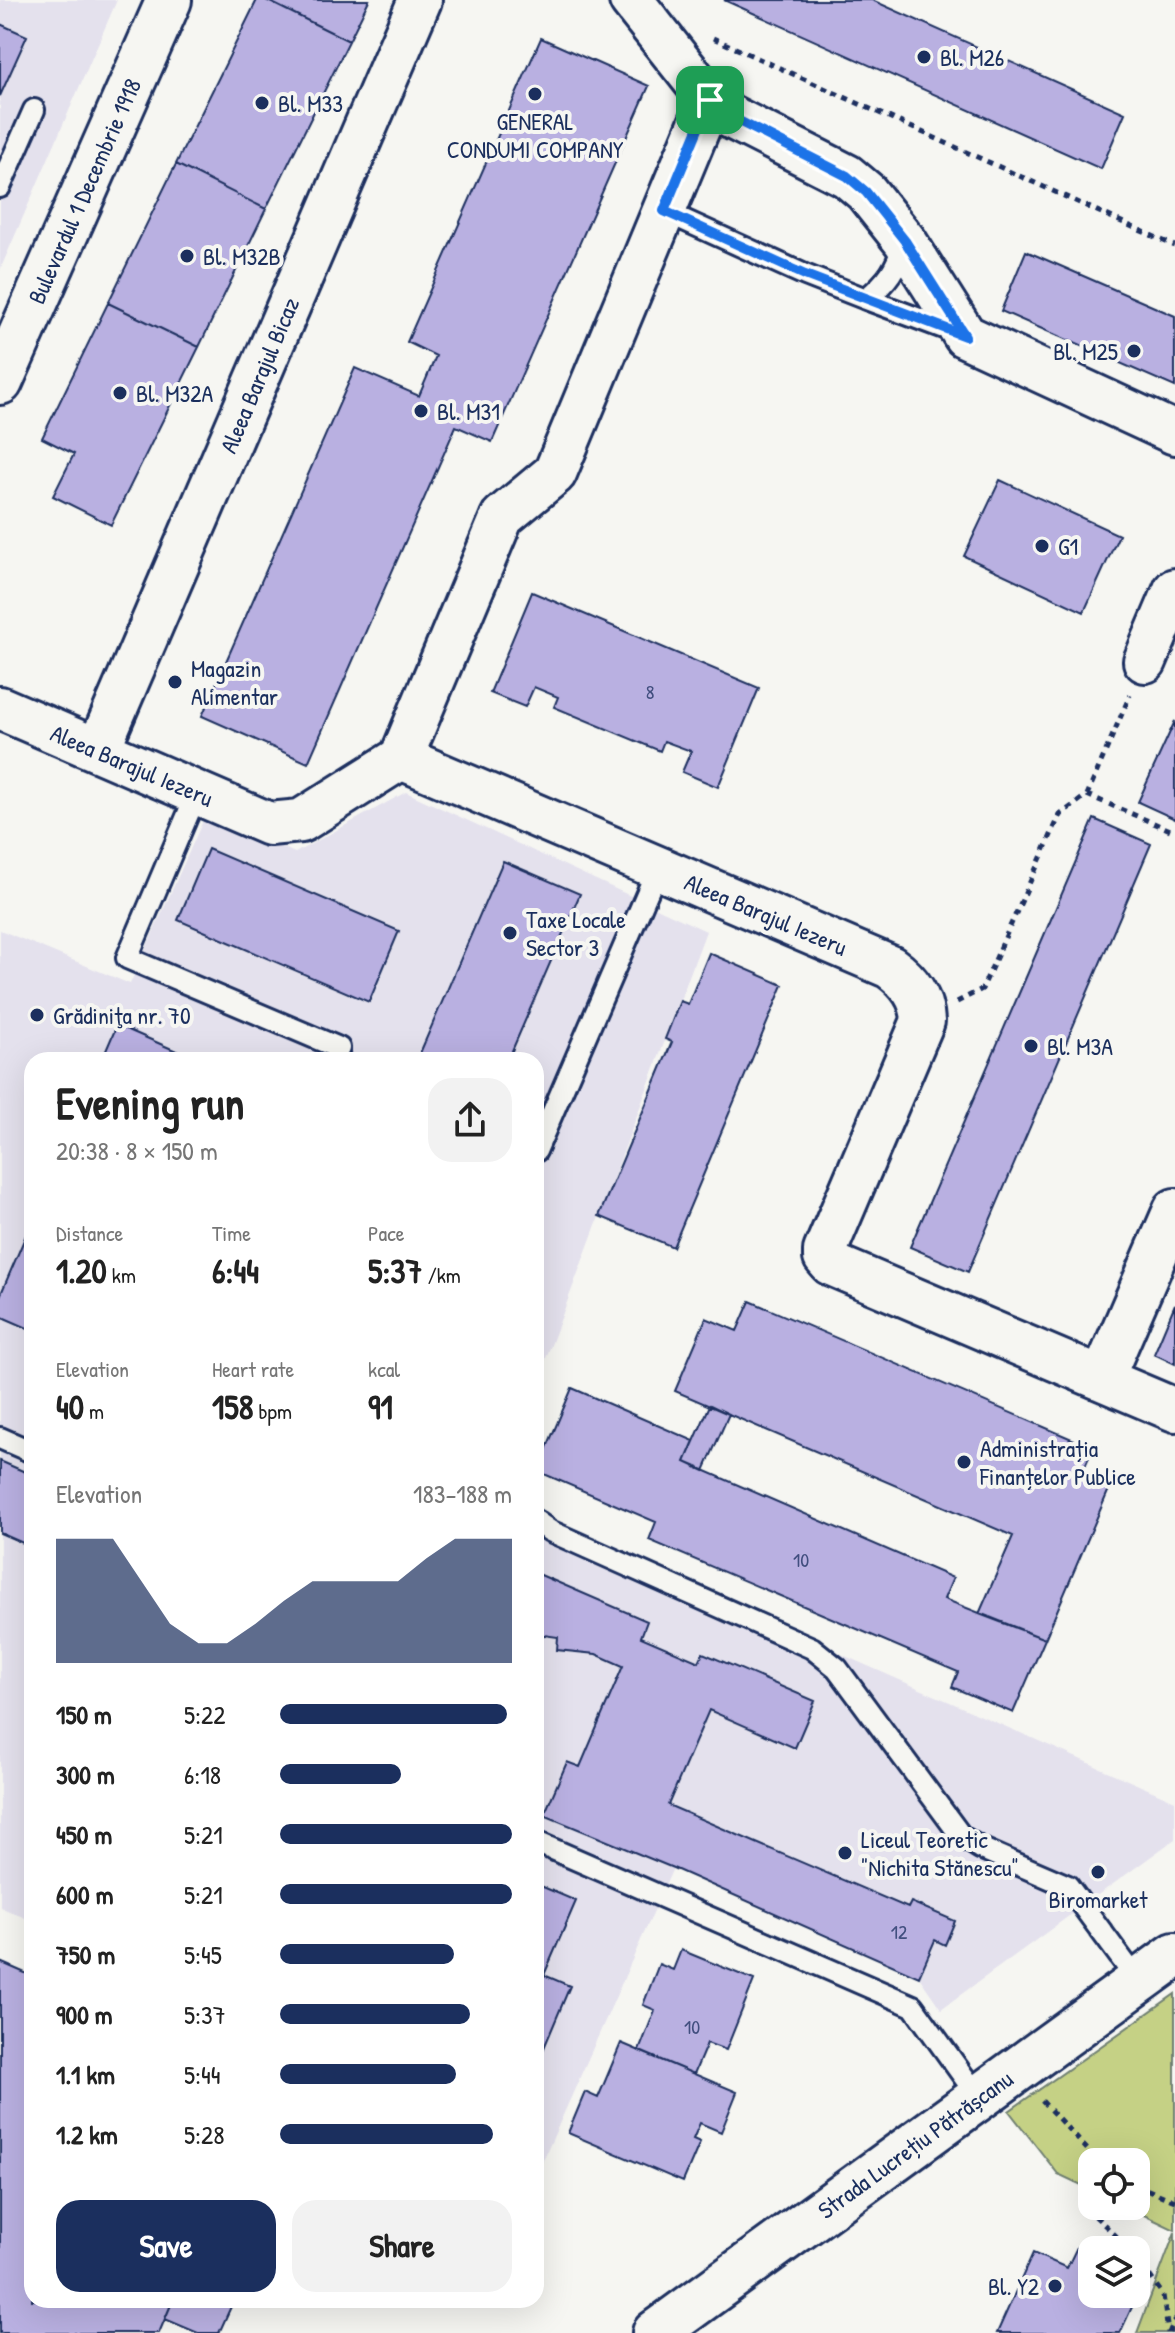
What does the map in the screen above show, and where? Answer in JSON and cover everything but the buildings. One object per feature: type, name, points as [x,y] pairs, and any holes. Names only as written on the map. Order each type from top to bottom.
[{"type":"main road","name":"Bulevardul 1 Decembrie 1918","points":[[2,375],[169,0]]},
{"type":"main road","name":"Strada Lucrețiu Pătrășcanu","points":[[655,2333],[1175,1955]]},
{"type":"street","name":"Aleea Barajul Bicaz","points":[[98,750],[420,0]]},
{"type":"street","points":[[631,0],[710,100],[725,114],[847,176],[866,192],[905,241],[965,336],[1175,433]]},
{"type":"street","points":[[401,758],[502,517],[555,473],[710,100]]},
{"type":"street","points":[[1145,661],[1175,590]]},
{"type":"street","name":"Aleea Barajul Iezeru","points":[[0,708],[269,824],[301,821],[401,758],[890,967],[904,978],[917,995],[923,1021]]},
{"type":"street","points":[[923,1021],[825,1257],[831,1264],[1175,1410]]},
{"type":"street","points":[[1102,1379],[1175,1210]]},
{"type":"lane","points":[[0,187],[34,110]]},
{"type":"lane","points":[[664,211],[805,275],[965,336]]},
{"type":"lane","points":[[866,299],[886,283],[897,266],[905,241]]},
{"type":"lane","points":[[197,793],[127,958],[339,1048],[337,1052]]},
{"type":"lane","points":[[544,1132],[658,868]]},
{"type":"lane","points":[[0,1438],[24,1448]]},
{"type":"lane","points":[[544,1527],[812,1648],[825,1657],[837,1668],[961,1836],[980,1848],[1068,1886],[1138,1981]]},
{"type":"lane","points":[[544,1845],[913,2006],[979,2098]]},
{"type":"path","points":[[704,34],[1175,246]]},
{"type":"path","points":[[923,1021],[982,989],[1060,815],[1087,795],[1145,661]]},
{"type":"path","points":[[1087,795],[1175,832]]},
{"type":"path","points":[[1042,2100],[1086,2148]]},
{"type":"path","points":[[1150,2191],[1175,2201]]},
{"type":"path","points":[[1099,2220],[1116,2236]]},
{"type":"path","points":[[1150,2276],[1163,2295],[1168,2333]]},
{"type":"path","points":[[1168,2333],[1175,2319]]},
{"type":"shaded area","points":[[0,0],[117,0],[0,270]]},
{"type":"shaded area","points":[[406,792],[706,931],[544,1364],[544,1052],[24,1052],[24,1918],[0,1907],[0,930],[130,984],[206,814],[295,853]]},
{"type":"shaded area","name":"Liceul Teoretic \"Nichita Stănescu\"","points":[[544,1524],[1175,1801],[1175,1839],[941,2009],[919,1977],[673,1868],[544,2158]]},
{"type":"green space","points":[[1175,1994],[1175,2230],[1150,2218],[1150,2148],[1078,2148],[1078,2183],[1058,2174],[1009,2111]]},
{"type":"green space","points":[[1175,2232],[1175,2333],[1137,2333],[1146,2308],[1150,2308],[1150,2298]]},
{"type":"place","name":"Bl. M26","points":[[924,57]]},
{"type":"place","name":"GENERAL CONDUMI COMPANY","points":[[535,94]]},
{"type":"place","name":"Bl. M33","points":[[262,103]]},
{"type":"place","name":"Bl. M32B","points":[[187,256]]},
{"type":"place","name":"Bl. M25","points":[[1134,351]]},
{"type":"place","name":"Bl. M32A","points":[[120,393]]},
{"type":"place","name":"Bl. M31","points":[[421,411]]},
{"type":"place","name":"G1","points":[[1042,546]]},
{"type":"place","name":"Magazin Alimentar","points":[[175,682]]},
{"type":"place","name":"Taxe Locale Sector 3","points":[[510,933]]},
{"type":"place","name":"Grădiniţa nr. 70","points":[[37,1015]]},
{"type":"place","name":"Bl. M3A","points":[[1031,1046]]},
{"type":"place","name":"Administrația Finanțelor Publice","points":[[964,1462]]},
{"type":"place","name":"Liceul Teoretic \"Nichita Stănescu\"","points":[[845,1853]]},
{"type":"place","name":"Biromarket","points":[[1098,1872]]},
{"type":"place","name":"Bl. Y2","points":[[1055,2286]]},
{"type":"route","points":[[710,100],[725,114],[847,176],[866,192],[905,241],[965,336],[805,275],[664,211],[710,100]]}]
